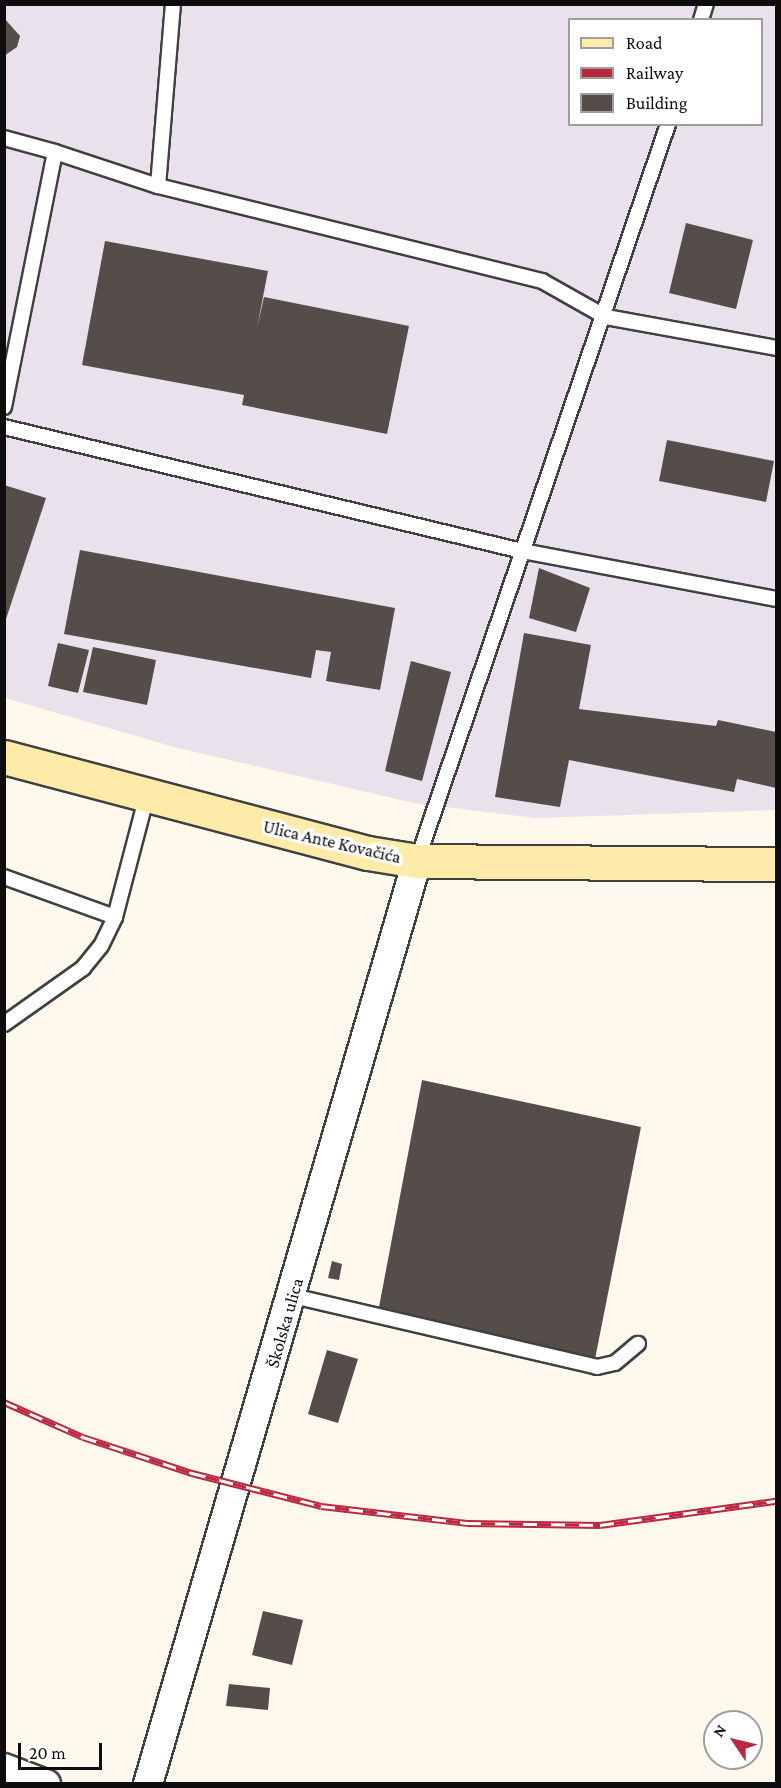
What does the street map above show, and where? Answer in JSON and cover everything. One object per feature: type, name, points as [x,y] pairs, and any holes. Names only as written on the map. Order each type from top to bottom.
[{"type":"main road","name":"Ulica Ante Kovačića","points":[[4,757],[368,853],[417,861],[777,864]]},
{"type":"street","name":"Školska ulica","points":[[148,1784],[293,1296],[417,861]]},
{"type":"street","points":[[4,1768],[46,1784]]},
{"type":"lane","points":[[158,186],[173,4]]},
{"type":"lane","points":[[417,861],[522,551],[606,316],[667,126]]},
{"type":"lane","points":[[4,138],[55,152],[158,186],[542,281],[606,316],[777,348]]},
{"type":"lane","points":[[4,407],[55,152]]},
{"type":"lane","points":[[4,427],[522,551],[777,599]]},
{"type":"lane","points":[[4,1024],[83,968],[115,917],[147,795]]},
{"type":"lane","points":[[4,877],[115,917]]},
{"type":"lane","points":[[293,1296],[597,1367],[615,1363],[638,1344]]},
{"type":"shaded area","points":[[4,5],[776,5],[776,810],[535,818],[414,803],[174,747],[5,698]]},
{"type":"building","points":[[4,18],[20,36],[17,47],[4,56]]},
{"type":"building","points":[[686,223],[753,240],[736,309],[669,293]]},
{"type":"building","points":[[105,241],[268,271],[257,328],[264,297],[409,326],[387,434],[242,405],[244,395],[82,365]]},
{"type":"building","points":[[667,440],[774,461],[766,502],[659,481]]},
{"type":"building","points":[[4,485],[46,498],[5,622],[4,622]]},
{"type":"building","points":[[80,550],[395,608],[380,690],[326,681],[331,652],[316,650],[311,678],[64,634]]},
{"type":"building","points":[[539,568],[590,588],[576,632],[529,618]]},
{"type":"building","points":[[524,633],[591,645],[579,709],[716,726],[718,720],[776,732],[776,788],[737,779],[734,792],[569,760],[560,807],[495,797]]},
{"type":"building","points":[[58,643],[89,650],[78,693],[48,686]]},
{"type":"building","points":[[93,647],[156,660],[147,705],[83,692]]},
{"type":"building","points":[[411,661],[451,672],[422,781],[385,771]]},
{"type":"building","points":[[422,1080],[641,1127],[595,1359],[379,1307]]},
{"type":"building","points":[[332,1261],[342,1264],[339,1280],[328,1278]]},
{"type":"building","points":[[327,1350],[358,1359],[338,1423],[308,1414]]},
{"type":"building","points":[[263,1611],[303,1620],[292,1665],[252,1655]]},
{"type":"building","points":[[229,1684],[270,1688],[268,1710],[226,1706]]},
{"type":"railway","points":[[4,1402],[83,1437],[192,1473],[321,1506],[467,1523],[600,1525],[776,1501]]}]
